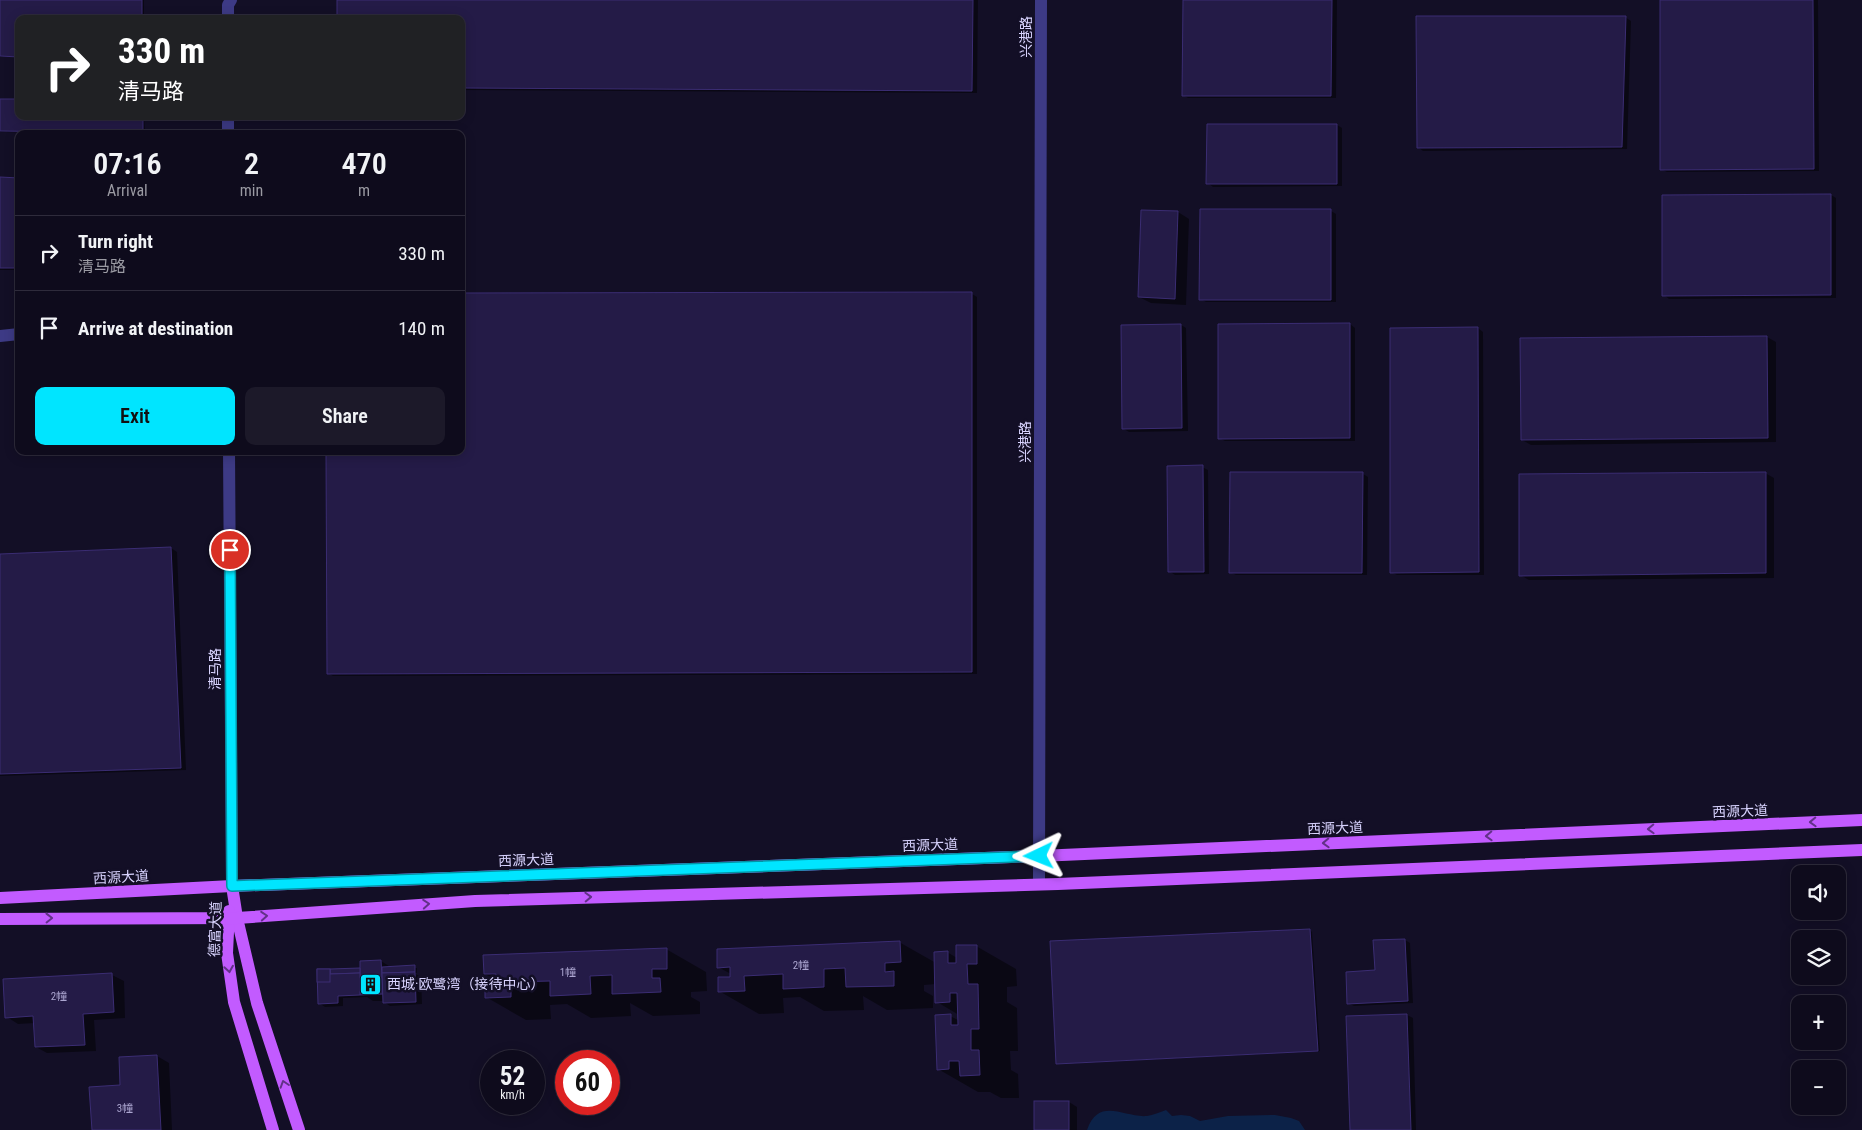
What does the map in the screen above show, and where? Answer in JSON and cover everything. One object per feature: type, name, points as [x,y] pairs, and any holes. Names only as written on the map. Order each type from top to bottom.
[{"type":"main road","name":"西源大道","points":[[0,898],[232,886],[1039,856],[1862,820]]},
{"type":"main road","points":[[0,919],[233,918],[475,901],[1039,884],[1862,850]]},
{"type":"main road","name":"德富大道","points":[[232,886],[233,918],[227,953],[234,1002],[273,1130]]},
{"type":"main road","name":"德富大道","points":[[233,918],[257,1003],[299,1130]]},
{"type":"street","points":[[228,15],[228,6],[231,0]]},
{"type":"street","name":"兴港路","points":[[1039,884],[1041,0]]},
{"type":"street","points":[[0,336],[15,334]]},
{"type":"street","name":"清马路","points":[[229,455],[232,886]]},
{"type":"water","points":[[1166,1110],[1172,1116],[1190,1116],[1200,1121],[1228,1116],[1275,1115],[1299,1121],[1305,1130],[1087,1130],[1092,1120],[1098,1114],[1105,1111],[1147,1116]]},
{"type":"building","points":[[0,0],[142,0],[142,15],[15,15],[15,57],[0,56]]},
{"type":"building","points":[[337,0],[973,0],[972,91],[465,88],[465,15],[337,15]]},
{"type":"building","points":[[1183,0],[1332,0],[1331,96],[1182,96]]},
{"type":"building","points":[[1660,0],[1813,0],[1814,169],[1660,170]]},
{"type":"building","points":[[1416,16],[1626,16],[1622,147],[1417,148]]},
{"type":"building","points":[[0,99],[15,99],[15,120],[143,120],[143,130],[0,131]]},
{"type":"building","points":[[1207,124],[1337,124],[1337,184],[1206,184]]},
{"type":"building","points":[[0,177],[15,178],[15,268],[0,268]]},
{"type":"building","points":[[1831,194],[1831,295],[1662,296],[1662,195]]},
{"type":"building","points":[[1200,209],[1331,209],[1331,300],[1199,300]]},
{"type":"building","points":[[1141,210],[1178,211],[1175,299],[1138,297]]},
{"type":"building","points":[[972,292],[972,672],[327,674],[326,455],[465,455],[465,293]]},
{"type":"building","points":[[1350,323],[1350,438],[1218,439],[1218,324]]},
{"type":"building","points":[[1181,324],[1182,428],[1122,429],[1121,325]]},
{"type":"building","points":[[1478,327],[1479,572],[1390,573],[1390,328]]},
{"type":"building","points":[[1767,336],[1768,438],[1521,440],[1520,338]]},
{"type":"building","points":[[1203,465],[1204,572],[1168,572],[1167,466]]},
{"type":"building","points":[[1230,472],[1363,472],[1362,573],[1229,573]]},
{"type":"building","points":[[1766,472],[1766,573],[1519,576],[1519,474]]},
{"type":"building","points":[[171,547],[181,768],[0,774],[0,554]]},
{"type":"building","points":[[1310,929],[1318,1051],[1056,1064],[1050,941]]},
{"type":"building","points":[[1405,939],[1408,1001],[1347,1004],[1346,972],[1375,970],[1373,940]]},
{"type":"building","points":[[900,941],[901,962],[885,963],[885,972],[894,971],[894,986],[846,987],[845,968],[824,969],[824,987],[783,989],[783,974],[744,976],[745,991],[718,992],[718,977],[730,977],[730,967],[717,968],[717,949]]},
{"type":"building","points":[[956,945],[977,945],[977,964],[967,964],[968,984],[978,984],[979,1029],[971,1029],[971,1050],[979,1050],[980,1075],[960,1076],[959,1061],[949,1061],[949,1069],[937,1070],[935,1015],[951,1014],[951,1025],[958,1025],[957,993],[950,993],[950,1002],[935,1003],[934,952],[948,951],[948,963],[956,963]]},
{"type":"building","points":[[667,948],[667,969],[652,969],[652,978],[660,978],[661,992],[612,994],[612,975],[590,976],[591,994],[550,996],[550,981],[511,982],[511,997],[485,998],[485,984],[497,983],[496,974],[484,974],[483,955]]},
{"type":"building","name":"西城·欧鹭湾（接待中心）","points":[[381,960],[383,994],[360,995],[360,961]]},
{"type":"building","points":[[415,965],[415,972],[382,973],[382,967]]},
{"type":"building","points":[[360,968],[360,973],[330,974],[330,969]]},
{"type":"building","points":[[317,969],[330,969],[330,974],[360,973],[360,995],[338,996],[338,1003],[318,1004]]},
{"type":"building","points":[[317,969],[330,969],[330,982],[317,982]]},
{"type":"building","points":[[415,972],[416,1002],[383,1003],[382,973]]},
{"type":"building","points":[[112,973],[114,1012],[83,1014],[85,1045],[35,1047],[33,1016],[5,1018],[3,979]]},
{"type":"building","points":[[1407,1014],[1411,1130],[1350,1130],[1346,1016]]},
{"type":"building","points":[[157,1055],[161,1130],[92,1130],[89,1087],[120,1085],[119,1057]]},
{"type":"building","points":[[1034,1101],[1069,1101],[1069,1130],[1034,1130]]},
{"type":"place","name":"西城·欧鹭湾（接待中心）","points":[[371,984]]},
{"type":"route","points":[[230,550],[232,886],[1039,856]]}]
